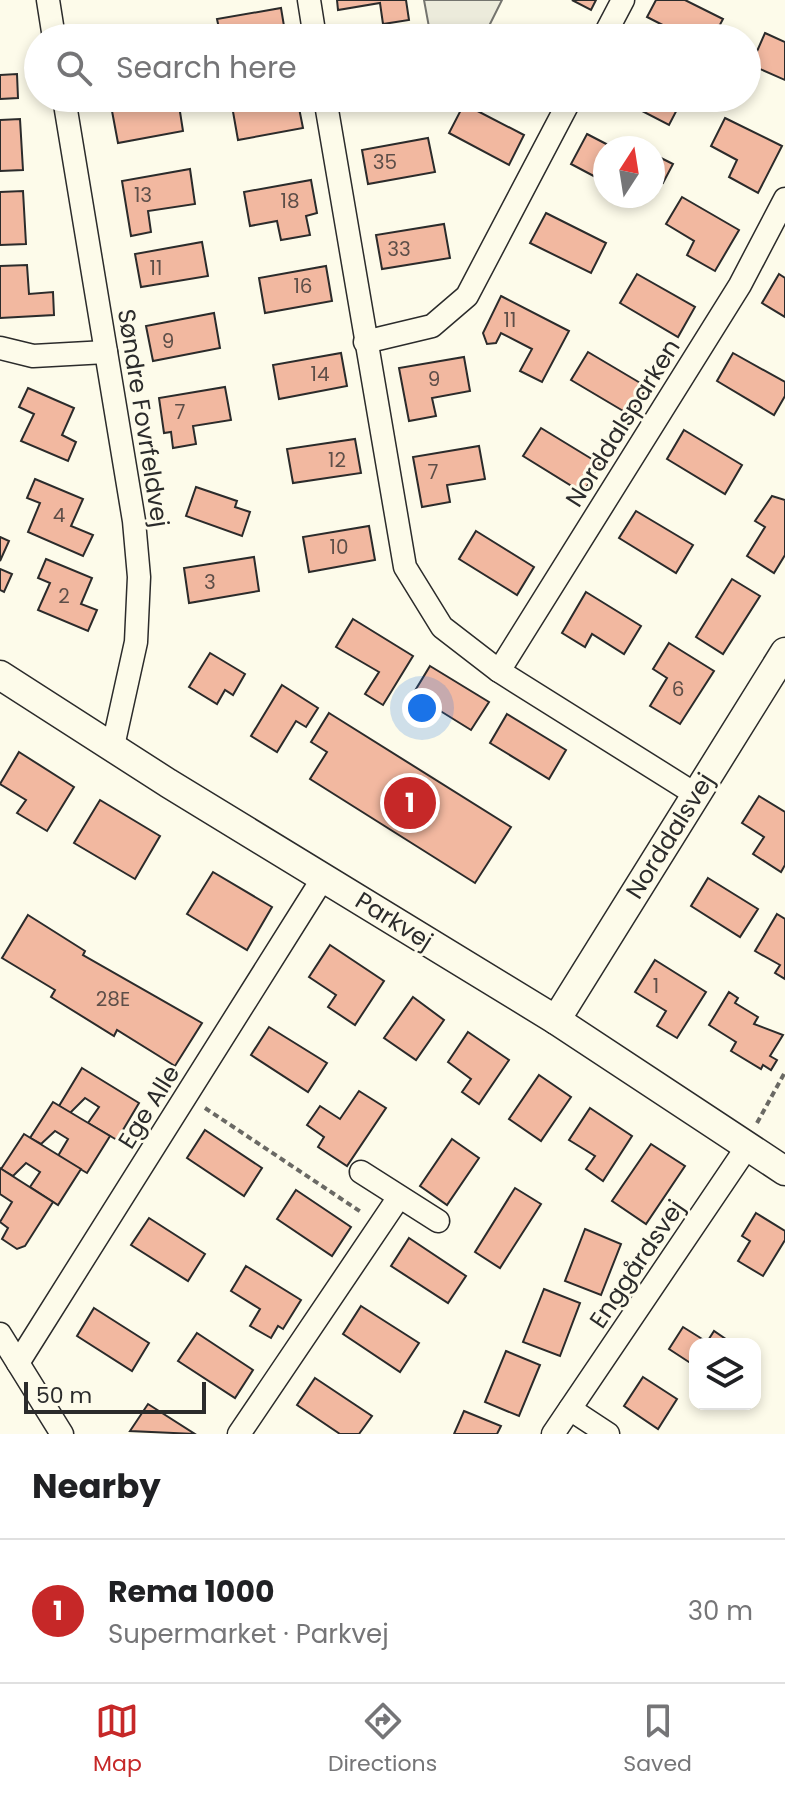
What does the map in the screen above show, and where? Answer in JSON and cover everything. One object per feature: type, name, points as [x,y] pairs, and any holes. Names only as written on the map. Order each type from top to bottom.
[{"type":"street","points":[[48,0],[52,24]]},
{"type":"street","points":[[309,0],[313,24]]},
{"type":"street","points":[[610,24],[623,0]]},
{"type":"street","name":"Søndre Fovrfeldvej","points":[[66,112],[134,521],[139,577],[136,642],[113,746]]},
{"type":"street","points":[[327,112],[405,567],[442,627],[499,671],[695,794]]},
{"type":"street","points":[[365,342],[432,326],[467,296],[564,112]]},
{"type":"street","name":"Norddalsparken","points":[[499,671],[740,285],[785,199]]},
{"type":"street","points":[[0,348],[33,356],[106,352]]},
{"type":"street","name":"Norddalsvej","points":[[556,1020],[784,655]]},
{"type":"street","name":"Parkvej","points":[[0,675],[556,1020],[785,1171]]},
{"type":"street","name":"Ege Alle","points":[[18,1363],[323,878]]},
{"type":"street","name":"Enggårdsvej","points":[[553,1434],[747,1147]]},
{"type":"street","points":[[361,1172],[438,1221]]},
{"type":"street","points":[[239,1434],[399,1197]]},
{"type":"street","points":[[0,1334],[62,1434]]},
{"type":"street","points":[[570,1409],[608,1434]]},
{"type":"path","points":[[747,1147],[763,1110],[785,1072]]},
{"type":"path","points":[[186,1096],[380,1225]]},
{"type":"shaded area","points":[[424,0],[502,0],[490,24],[428,24]]},
{"type":"building","points":[[337,0],[406,0],[409,20],[383,24],[380,3],[338,10]]},
{"type":"building","points":[[572,0],[596,0],[591,10]]},
{"type":"building","points":[[656,0],[685,0],[723,19],[720,24],[661,24],[647,17]]},
{"type":"building","points":[[281,8],[284,24],[218,24],[217,19]]},
{"type":"building","points":[[765,33],[785,42],[785,80],[761,69],[761,42]]},
{"type":"building","points":[[17,74],[18,98],[0,99],[0,75]]},
{"type":"building","points":[[112,112],[180,112],[183,131],[118,143]]},
{"type":"building","points":[[233,112],[300,112],[303,128],[238,140]]},
{"type":"building","points":[[460,112],[479,112],[524,135],[509,165],[449,133]]},
{"type":"building","points":[[644,112],[676,112],[669,125]]},
{"type":"building","points":[[725,118],[782,146],[758,193],[729,177],[737,160],[711,146]]},
{"type":"building","points":[[20,119],[23,170],[0,171],[0,120]]},
{"type":"building","points":[[587,134],[593,137],[593,176],[571,164]]},
{"type":"building","points":[[428,138],[435,172],[368,184],[362,150]]},
{"type":"building","points":[[665,160],[673,164],[665,179]]},
{"type":"building","points":[[190,169],[195,204],[148,211],[151,232],[131,236],[122,181]]},
{"type":"building","points":[[311,180],[317,213],[306,216],[310,235],[281,240],[277,221],[250,226],[244,192]]},
{"type":"building","points":[[23,191],[26,244],[0,245],[0,192]]},
{"type":"building","points":[[682,197],[739,230],[715,271],[687,255],[694,241],[666,224]]},
{"type":"building","points":[[546,213],[606,243],[591,273],[530,243]]},
{"type":"building","points":[[444,224],[450,258],[382,269],[376,235]]},
{"type":"building","points":[[202,242],[208,276],[141,287],[135,254]]},
{"type":"building","points":[[27,265],[29,294],[53,292],[54,315],[0,318],[0,266]]},
{"type":"building","points":[[326,266],[332,301],[265,313],[259,278]]},
{"type":"building","points":[[637,274],[695,307],[678,337],[620,303]]},
{"type":"building","points":[[779,274],[785,278],[785,317],[762,303]]},
{"type":"building","points":[[501,296],[569,331],[542,382],[520,371],[532,349],[501,333],[496,343],[487,344],[483,333]]},
{"type":"building","points":[[214,313],[220,348],[153,361],[146,326]]},
{"type":"building","points":[[588,352],[647,387],[630,415],[571,380]]},
{"type":"building","points":[[341,353],[347,386],[279,399],[273,365]]},
{"type":"building","points":[[733,353],[785,382],[785,396],[774,415],[717,381]]},
{"type":"building","points":[[464,357],[470,391],[432,398],[436,416],[409,421],[399,368]]},
{"type":"building","points":[[225,387],[231,420],[193,426],[196,444],[173,448],[171,432],[164,433],[159,398]]},
{"type":"building","points":[[28,388],[74,408],[62,435],[76,442],[68,461],[21,441],[34,414],[19,407]]},
{"type":"building","points":[[541,428],[600,464],[583,493],[523,456]]},
{"type":"building","points":[[684,430],[742,465],[725,494],[667,459]]},
{"type":"building","points":[[355,439],[361,473],[293,483],[287,449]]},
{"type":"building","points":[[479,446],[485,479],[447,485],[450,502],[422,507],[413,457]]},
{"type":"building","points":[[35,479],[83,499],[71,526],[93,535],[83,556],[28,532],[40,503],[27,498]]},
{"type":"building","points":[[196,487],[237,501],[235,507],[250,512],[242,536],[186,516]]},
{"type":"building","points":[[772,496],[785,500],[785,555],[774,573],[747,556],[765,527],[755,521]]},
{"type":"building","points":[[636,511],[693,545],[676,573],[619,538]]},
{"type":"building","points":[[369,526],[375,560],[309,572],[303,537]]},
{"type":"building","points":[[476,531],[534,567],[517,595],[459,559]]},
{"type":"building","points":[[0,537],[9,541],[0,561]]},
{"type":"building","points":[[254,557],[259,591],[189,603],[184,568]]},
{"type":"building","points":[[46,559],[92,578],[81,604],[97,610],[88,631],[38,610],[50,583],[38,578]]},
{"type":"building","points":[[0,569],[12,574],[4,592],[0,590]]},
{"type":"building","points":[[732,579],[760,596],[723,654],[696,637]]},
{"type":"building","points":[[586,592],[641,626],[624,654],[592,634],[585,647],[562,633]]},
{"type":"building","points":[[353,619],[413,656],[383,705],[365,694],[379,672],[336,647]]},
{"type":"building","points":[[669,643],[714,671],[680,724],[650,706],[667,678],[653,669]]},
{"type":"building","points":[[210,653],[245,674],[233,695],[225,690],[217,704],[189,687]]},
{"type":"building","points":[[430,666],[489,702],[471,730],[413,694]]},
{"type":"building","points":[[282,685],[318,708],[306,727],[296,721],[277,752],[251,736]]},
{"type":"building","points":[[329,713],[511,827],[475,883],[310,779],[327,752],[311,742]]},
{"type":"building","points":[[507,714],[566,750],[549,779],[490,743]]},
{"type":"building","points":[[19,752],[74,787],[47,831],[17,813],[26,800],[0,784]]},
{"type":"building","points":[[759,796],[785,812],[785,865],[781,872],[753,854],[764,837],[742,823]]},
{"type":"building","points":[[100,800],[160,836],[135,879],[74,843]]},
{"type":"building","points":[[213,872],[272,907],[247,950],[187,914]]},
{"type":"building","points":[[708,878],[758,909],[740,937],[691,906]]},
{"type":"building","points":[[777,914],[785,919],[785,979],[775,973],[780,965],[755,951]]},
{"type":"building","points":[[28,915],[85,951],[83,955],[202,1023],[175,1066],[117,1030],[114,1036],[51,997],[55,990],[2,958]]},
{"type":"building","points":[[330,945],[384,981],[355,1025],[328,1007],[336,995],[309,977]]},
{"type":"building","points":[[655,960],[706,992],[677,1038],[657,1026],[666,1011],[635,992]]},
{"type":"building","points":[[729,992],[738,998],[735,1003],[758,1017],[754,1024],[783,1035],[770,1056],[777,1060],[771,1070],[763,1065],[761,1069],[731,1051],[736,1042],[709,1025]]},
{"type":"building","points":[[413,997],[444,1020],[416,1060],[384,1038]]},
{"type":"building","points":[[269,1027],[327,1063],[308,1092],[251,1055]]},
{"type":"building","points":[[468,1032],[509,1060],[479,1104],[462,1092],[471,1079],[448,1062]]},
{"type":"building","points":[[82,1068],[139,1103],[117,1140],[88,1123],[99,1107],[85,1098],[70,1113],[59,1106]]},
{"type":"building","points":[[539,1075],[571,1097],[541,1141],[509,1119]]},
{"type":"building","points":[[359,1091],[386,1108],[347,1166],[318,1147],[324,1137],[307,1125],[320,1106],[340,1119]]},
{"type":"building","points":[[53,1102],[110,1136],[87,1173],[58,1156],[68,1139],[55,1131],[41,1144],[30,1138]]},
{"type":"building","points":[[590,1108],[632,1136],[603,1181],[586,1169],[595,1156],[569,1140]]},
{"type":"building","points":[[205,1130],[262,1168],[244,1196],[187,1158]]},
{"type":"building","points":[[24,1134],[81,1169],[58,1205],[30,1187],[40,1172],[26,1163],[13,1176],[1,1169]]},
{"type":"building","points":[[452,1139],[479,1158],[447,1205],[420,1186]]},
{"type":"building","points":[[651,1144],[685,1166],[646,1224],[612,1201]]},
{"type":"building","points":[[0,1168],[53,1202],[25,1246],[17,1249],[2,1239],[8,1228],[0,1222],[12,1202],[0,1194]]},
{"type":"building","points":[[515,1188],[541,1204],[500,1268],[475,1252]]},
{"type":"building","points":[[296,1190],[351,1227],[332,1256],[277,1219]]},
{"type":"building","points":[[756,1213],[785,1231],[785,1240],[763,1276],[738,1261],[750,1241],[742,1236]]},
{"type":"building","points":[[149,1218],[205,1254],[188,1281],[131,1245]]},
{"type":"building","points":[[585,1229],[621,1244],[601,1295],[565,1281]]},
{"type":"building","points":[[409,1238],[466,1276],[448,1303],[391,1266]]},
{"type":"building","points":[[246,1266],[301,1300],[283,1329],[278,1326],[271,1338],[250,1326],[260,1309],[231,1291]]},
{"type":"building","points":[[544,1289],[580,1303],[560,1356],[523,1342]]},
{"type":"building","points":[[361,1306],[419,1343],[400,1372],[343,1334]]},
{"type":"building","points":[[94,1308],[149,1343],[132,1371],[77,1336]]},
{"type":"building","points":[[683,1327],[701,1338],[689,1338],[689,1362],[669,1349]]},
{"type":"building","points":[[714,1331],[724,1338],[710,1338]]},
{"type":"building","points":[[197,1333],[253,1370],[235,1398],[178,1361]]},
{"type":"building","points":[[506,1351],[540,1365],[519,1416],[485,1402]]},
{"type":"building","points":[[643,1377],[677,1399],[658,1429],[624,1406]]},
{"type":"building","points":[[315,1378],[372,1416],[359,1434],[340,1434],[297,1405]]},
{"type":"building","points":[[148,1404],[195,1434],[130,1431]]},
{"type":"building","points":[[464,1411],[501,1426],[497,1434],[454,1434]]},
{"type":"place","name":"Rema 1000","points":[[410,803]]}]
